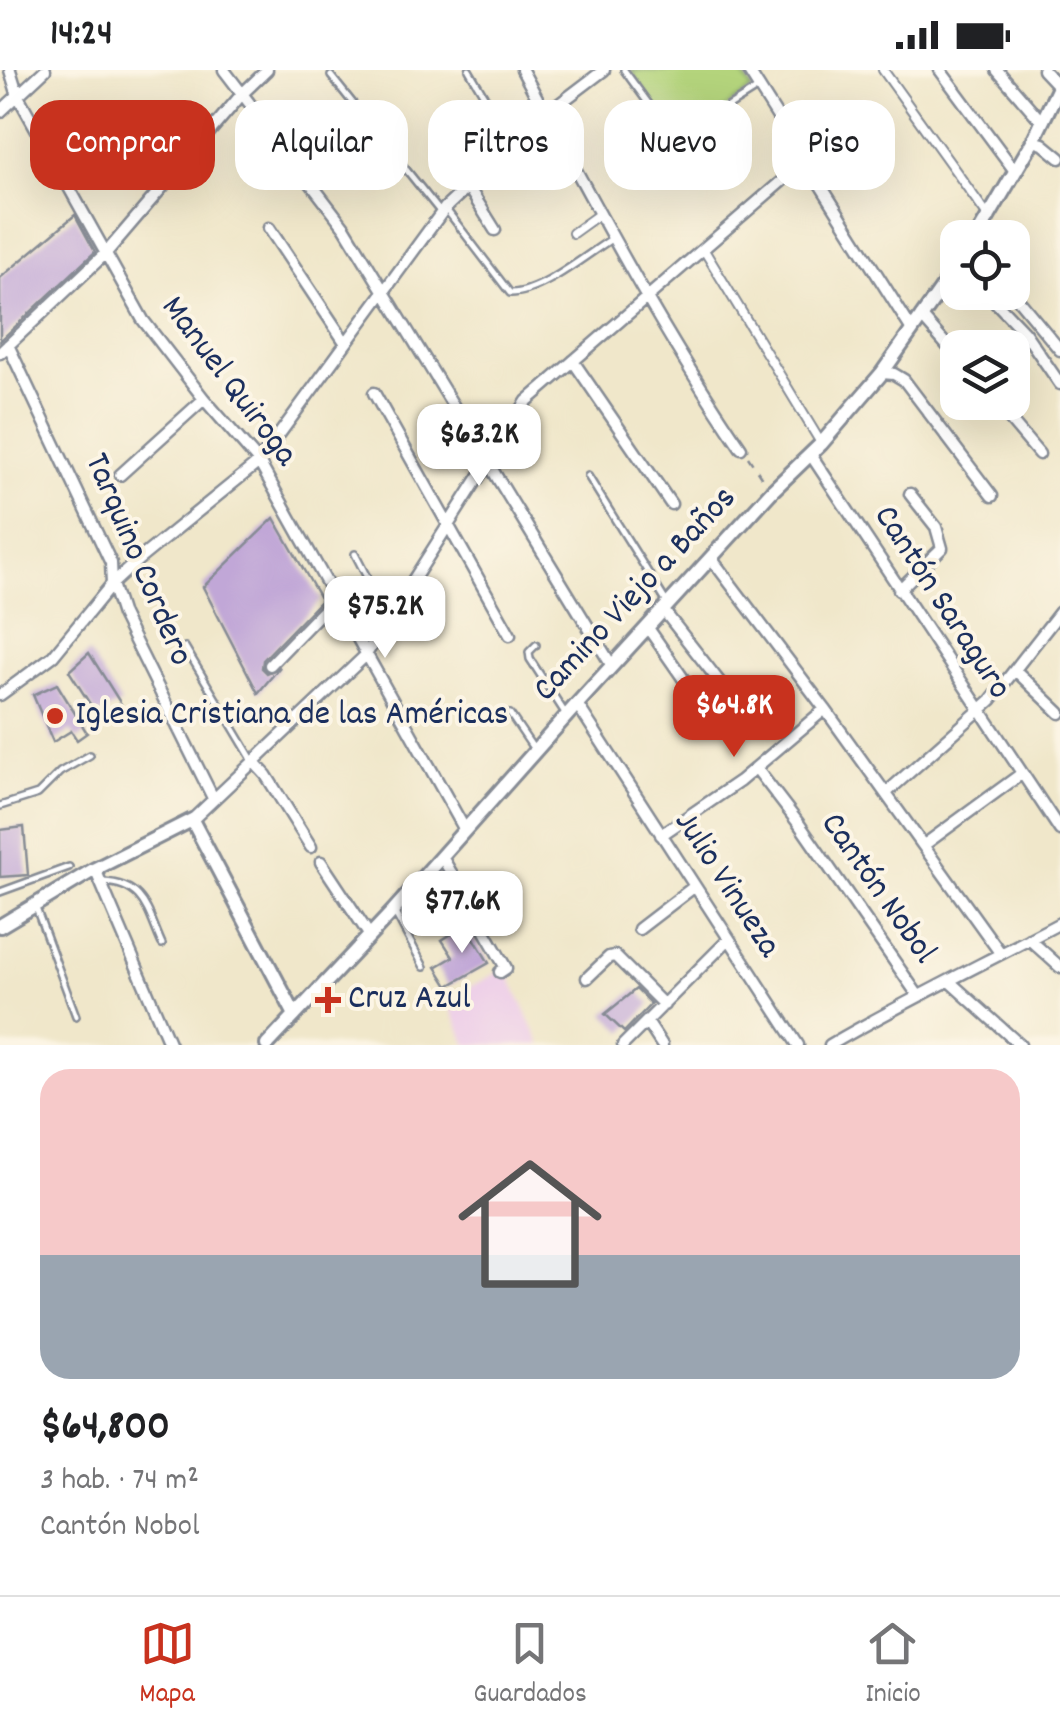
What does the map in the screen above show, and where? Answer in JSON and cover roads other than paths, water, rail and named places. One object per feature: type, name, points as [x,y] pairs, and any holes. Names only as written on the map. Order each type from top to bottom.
[{"type":"street","name":"Manuel Quiroga","points":[[10,70],[18,96],[143,320],[204,399],[260,462],[465,830]]},
{"type":"street","points":[[0,112],[46,70]]},
{"type":"street","points":[[224,70],[345,228],[612,666]]},
{"type":"street","points":[[4,349],[106,253],[242,94],[268,70]]},
{"type":"street","points":[[522,70],[538,100]]},
{"type":"street","points":[[564,100],[604,70]]},
{"type":"street","points":[[748,70],[772,108]]},
{"type":"street","points":[[883,70],[990,219],[1042,122],[1054,109],[1059,86],[1044,70]]},
{"type":"street","points":[[940,70],[1016,171]]},
{"type":"street","points":[[997,70],[1042,122]]},
{"type":"street","points":[[1033,141],[1060,158]]},
{"type":"street","points":[[584,188],[704,394],[741,448]]},
{"type":"street","points":[[0,695],[53,656],[112,584],[260,462],[384,288],[462,190]]},
{"type":"street","points":[[470,190],[496,230]]},
{"type":"street","points":[[0,926],[192,820],[366,656],[527,401],[773,190]]},
{"type":"street","points":[[823,190],[912,330]]},
{"type":"street","points":[[573,233],[598,215]]},
{"type":"street","points":[[269,228],[344,342]]},
{"type":"street","points":[[704,250],[821,444]]},
{"type":"street","name":"Camino Viejo a Baños","points":[[273,1043],[566,716],[771,492],[821,444],[882,372],[940,291]]},
{"type":"street","points":[[1003,310],[1025,333],[1060,384]]},
{"type":"street","points":[[1028,310],[1058,344]]},
{"type":"street","points":[[922,316],[940,337]]},
{"type":"street","name":"Tarquino Cordero","points":[[4,349],[111,563],[112,584],[122,615],[213,798]]},
{"type":"street","points":[[572,360],[671,504]]},
{"type":"street","points":[[882,372],[904,380],[992,496]]},
{"type":"street","points":[[374,393],[510,635]]},
{"type":"street","points":[[120,474],[204,399]]},
{"type":"street","points":[[1010,420],[1038,454]]},
{"type":"street","name":"Cantón Saraguro","points":[[810,455],[1060,830]]},
{"type":"street","points":[[899,590],[942,548],[936,527],[910,494]]},
{"type":"street","points":[[712,558],[1001,954]]},
{"type":"street","points":[[270,666],[334,599]]},
{"type":"street","points":[[666,608],[747,717]]},
{"type":"street","points":[[886,793],[979,712],[1016,672],[1060,612]]},
{"type":"street","points":[[648,628],[703,707]]},
{"type":"street","points":[[1016,672],[1060,714]]},
{"type":"street","name":"Julio Vinueza","points":[[577,704],[798,1045]]},
{"type":"street","points":[[660,835],[756,768],[825,708]]},
{"type":"street","points":[[253,760],[312,848]]},
{"type":"street","name":"Cantón Nobol","points":[[756,768],[917,994]]},
{"type":"street","points":[[924,845],[1021,774]]},
{"type":"street","points":[[192,820],[295,1015]]},
{"type":"street","points":[[442,857],[506,968],[500,972]]},
{"type":"street","points":[[321,862],[370,936]]},
{"type":"street","points":[[98,875],[170,1045]]},
{"type":"street","points":[[638,929],[695,886]]},
{"type":"street","points":[[830,1045],[917,994],[950,982],[1060,923]]},
{"type":"street","points":[[623,1045],[729,940]]},
{"type":"street","points":[[1029,940],[1060,967]]},
{"type":"street","points":[[587,978],[614,956],[664,1005]]},
{"type":"street","points":[[950,982],[1020,1045]]},
{"type":"street","points":[[647,1022],[662,1045]]},
{"type":"lane","points":[[469,70],[487,100]]},
{"type":"lane","points":[[624,70],[673,137],[685,134],[759,87]]},
{"type":"lane","points":[[331,76],[510,293],[536,286],[612,238]]},
{"type":"lane","points":[[588,476],[666,608]]},
{"type":"lane","points":[[354,554],[371,585],[398,604]]},
{"type":"lane","points":[[536,645],[528,652],[530,659],[566,716]]},
{"type":"lane","points":[[185,647],[253,760]]},
{"type":"lane","points":[[510,714],[535,750]]},
{"type":"lane","points":[[0,806],[38,794],[60,772],[90,755]]},
{"type":"lane","points":[[0,892],[69,867]]},
{"type":"lane","points":[[98,875],[128,885],[141,897],[162,944]]},
{"type":"lane","points":[[34,906],[76,1016]]},
{"type":"lane","points":[[394,910],[424,966]]},
{"type":"place","name":"Iglesia Cristiana de las Américas","points":[[55,716]]},
{"type":"place","name":"Cruz Azul","points":[[328,1000]]}]
